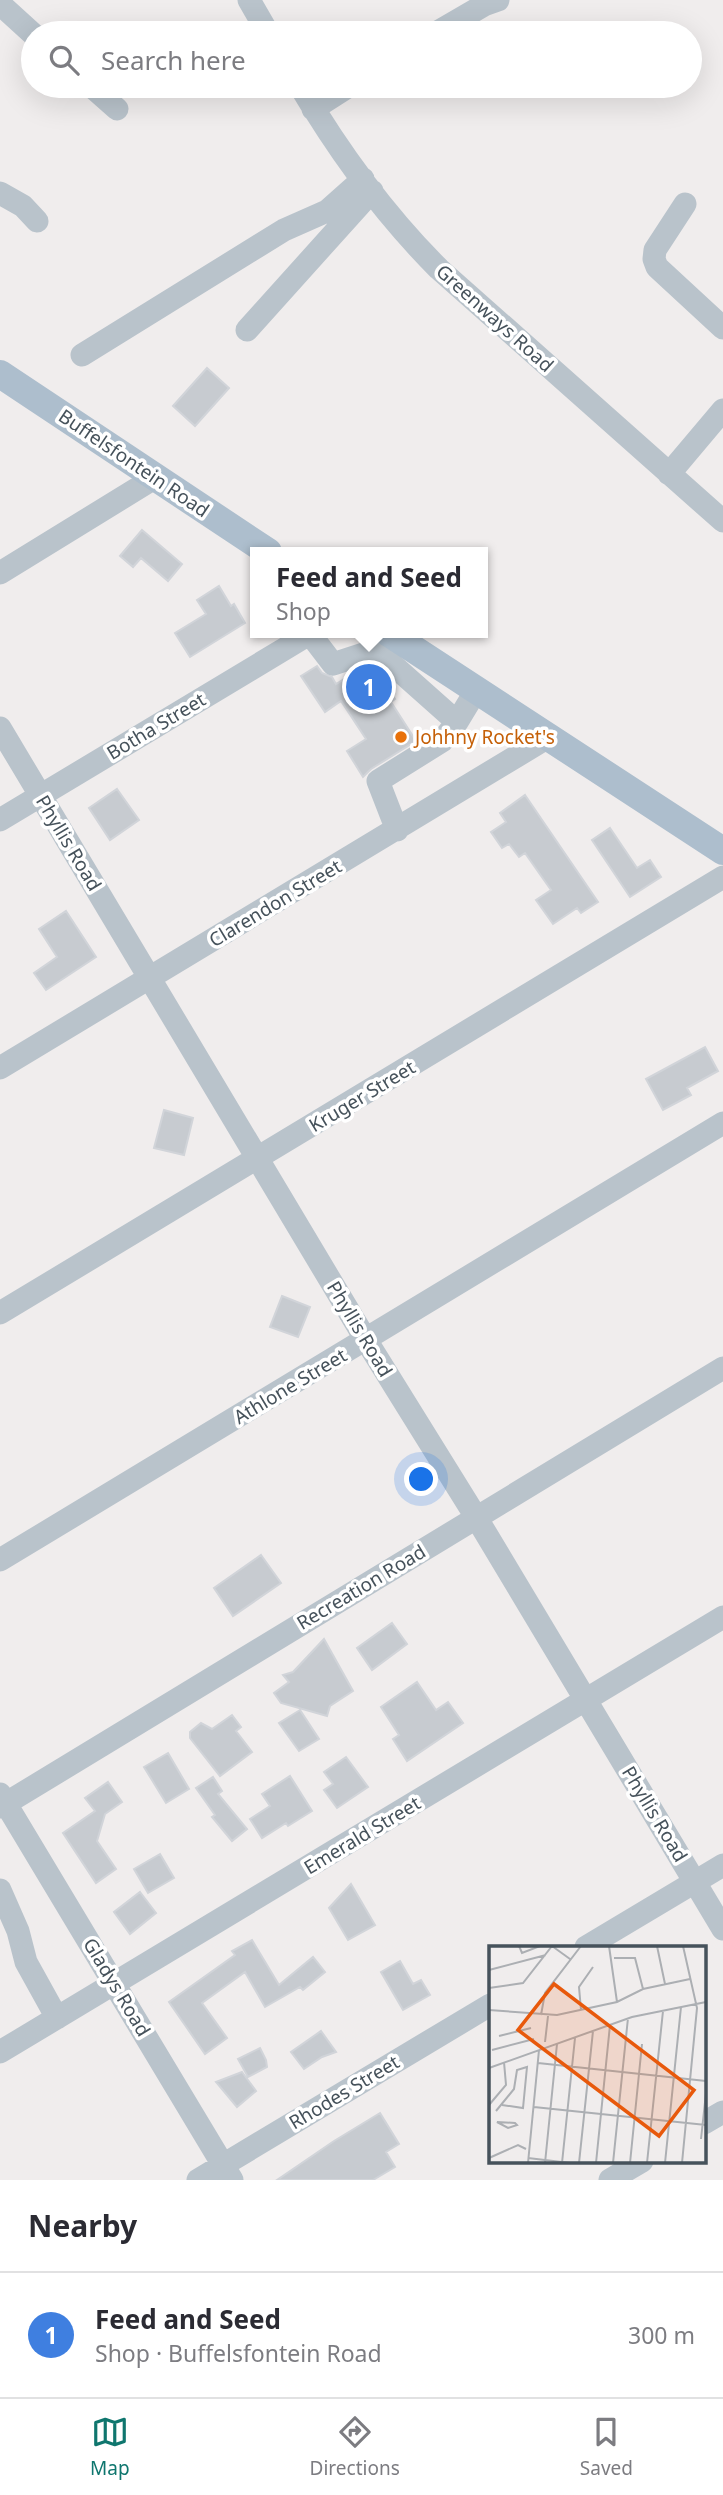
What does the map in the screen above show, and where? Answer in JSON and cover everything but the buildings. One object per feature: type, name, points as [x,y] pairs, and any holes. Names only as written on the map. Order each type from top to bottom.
[{"type":"main road","name":"Buffelsfontein Road","points":[[0,374],[261,547]]},
{"type":"main road","points":[[397,638],[723,851]]},
{"type":"street","points":[[249,0],[261,21]]},
{"type":"street","points":[[457,21],[498,0]]},
{"type":"street","points":[[0,4],[21,23]]},
{"type":"street","points":[[105,98],[117,109]]},
{"type":"street","name":"Greenways Road","points":[[307,98],[367,185],[439,270],[723,521]]},
{"type":"street","points":[[313,109],[330,98]]},
{"type":"street","points":[[247,330],[367,185]]},
{"type":"street","points":[[82,355],[285,230],[327,211],[367,185]]},
{"type":"street","points":[[0,193],[23,206],[37,221]]},
{"type":"street","points":[[685,204],[655,250],[654,259],[657,267],[723,328]]},
{"type":"street","points":[[668,474],[723,410]]},
{"type":"street","points":[[0,573],[156,477]]},
{"type":"street","name":"Botha Street","points":[[0,820],[303,638]]},
{"type":"street","points":[[315,638],[333,664],[376,650],[457,722]]},
{"type":"street","points":[[397,830],[378,781],[442,741],[477,689]]},
{"type":"street","name":"Phyllis Road","points":[[0,728],[257,1159],[723,1929]]},
{"type":"street","name":"Clarendon Street","points":[[0,1068],[550,736]]},
{"type":"street","name":"Kruger Street","points":[[0,1313],[723,877]]},
{"type":"street","name":"Athlone Street","points":[[0,1560],[723,1123]]},
{"type":"street","name":"Recreation Road","points":[[2,1801],[723,1368]]},
{"type":"street","name":"Emerald Street","points":[[0,2052],[723,1617]]},
{"type":"street","name":"Gladys Road","points":[[2,1801],[227,2173]]},
{"type":"street","points":[[588,1946],[723,1865]]},
{"type":"street","points":[[0,1890],[18,1931],[26,1962],[57,2018]]},
{"type":"street","name":"Rhodes Street","points":[[198,2180],[227,2173],[489,2006]]},
{"type":"street","points":[[706,2122],[723,2112]]},
{"type":"street","points":[[610,2180],[640,2162]]},
{"type":"place","name":"Feed and Seed","points":[[369,687]]},
{"type":"place","name":"Johhny Rocket's","points":[[401,737]]}]
